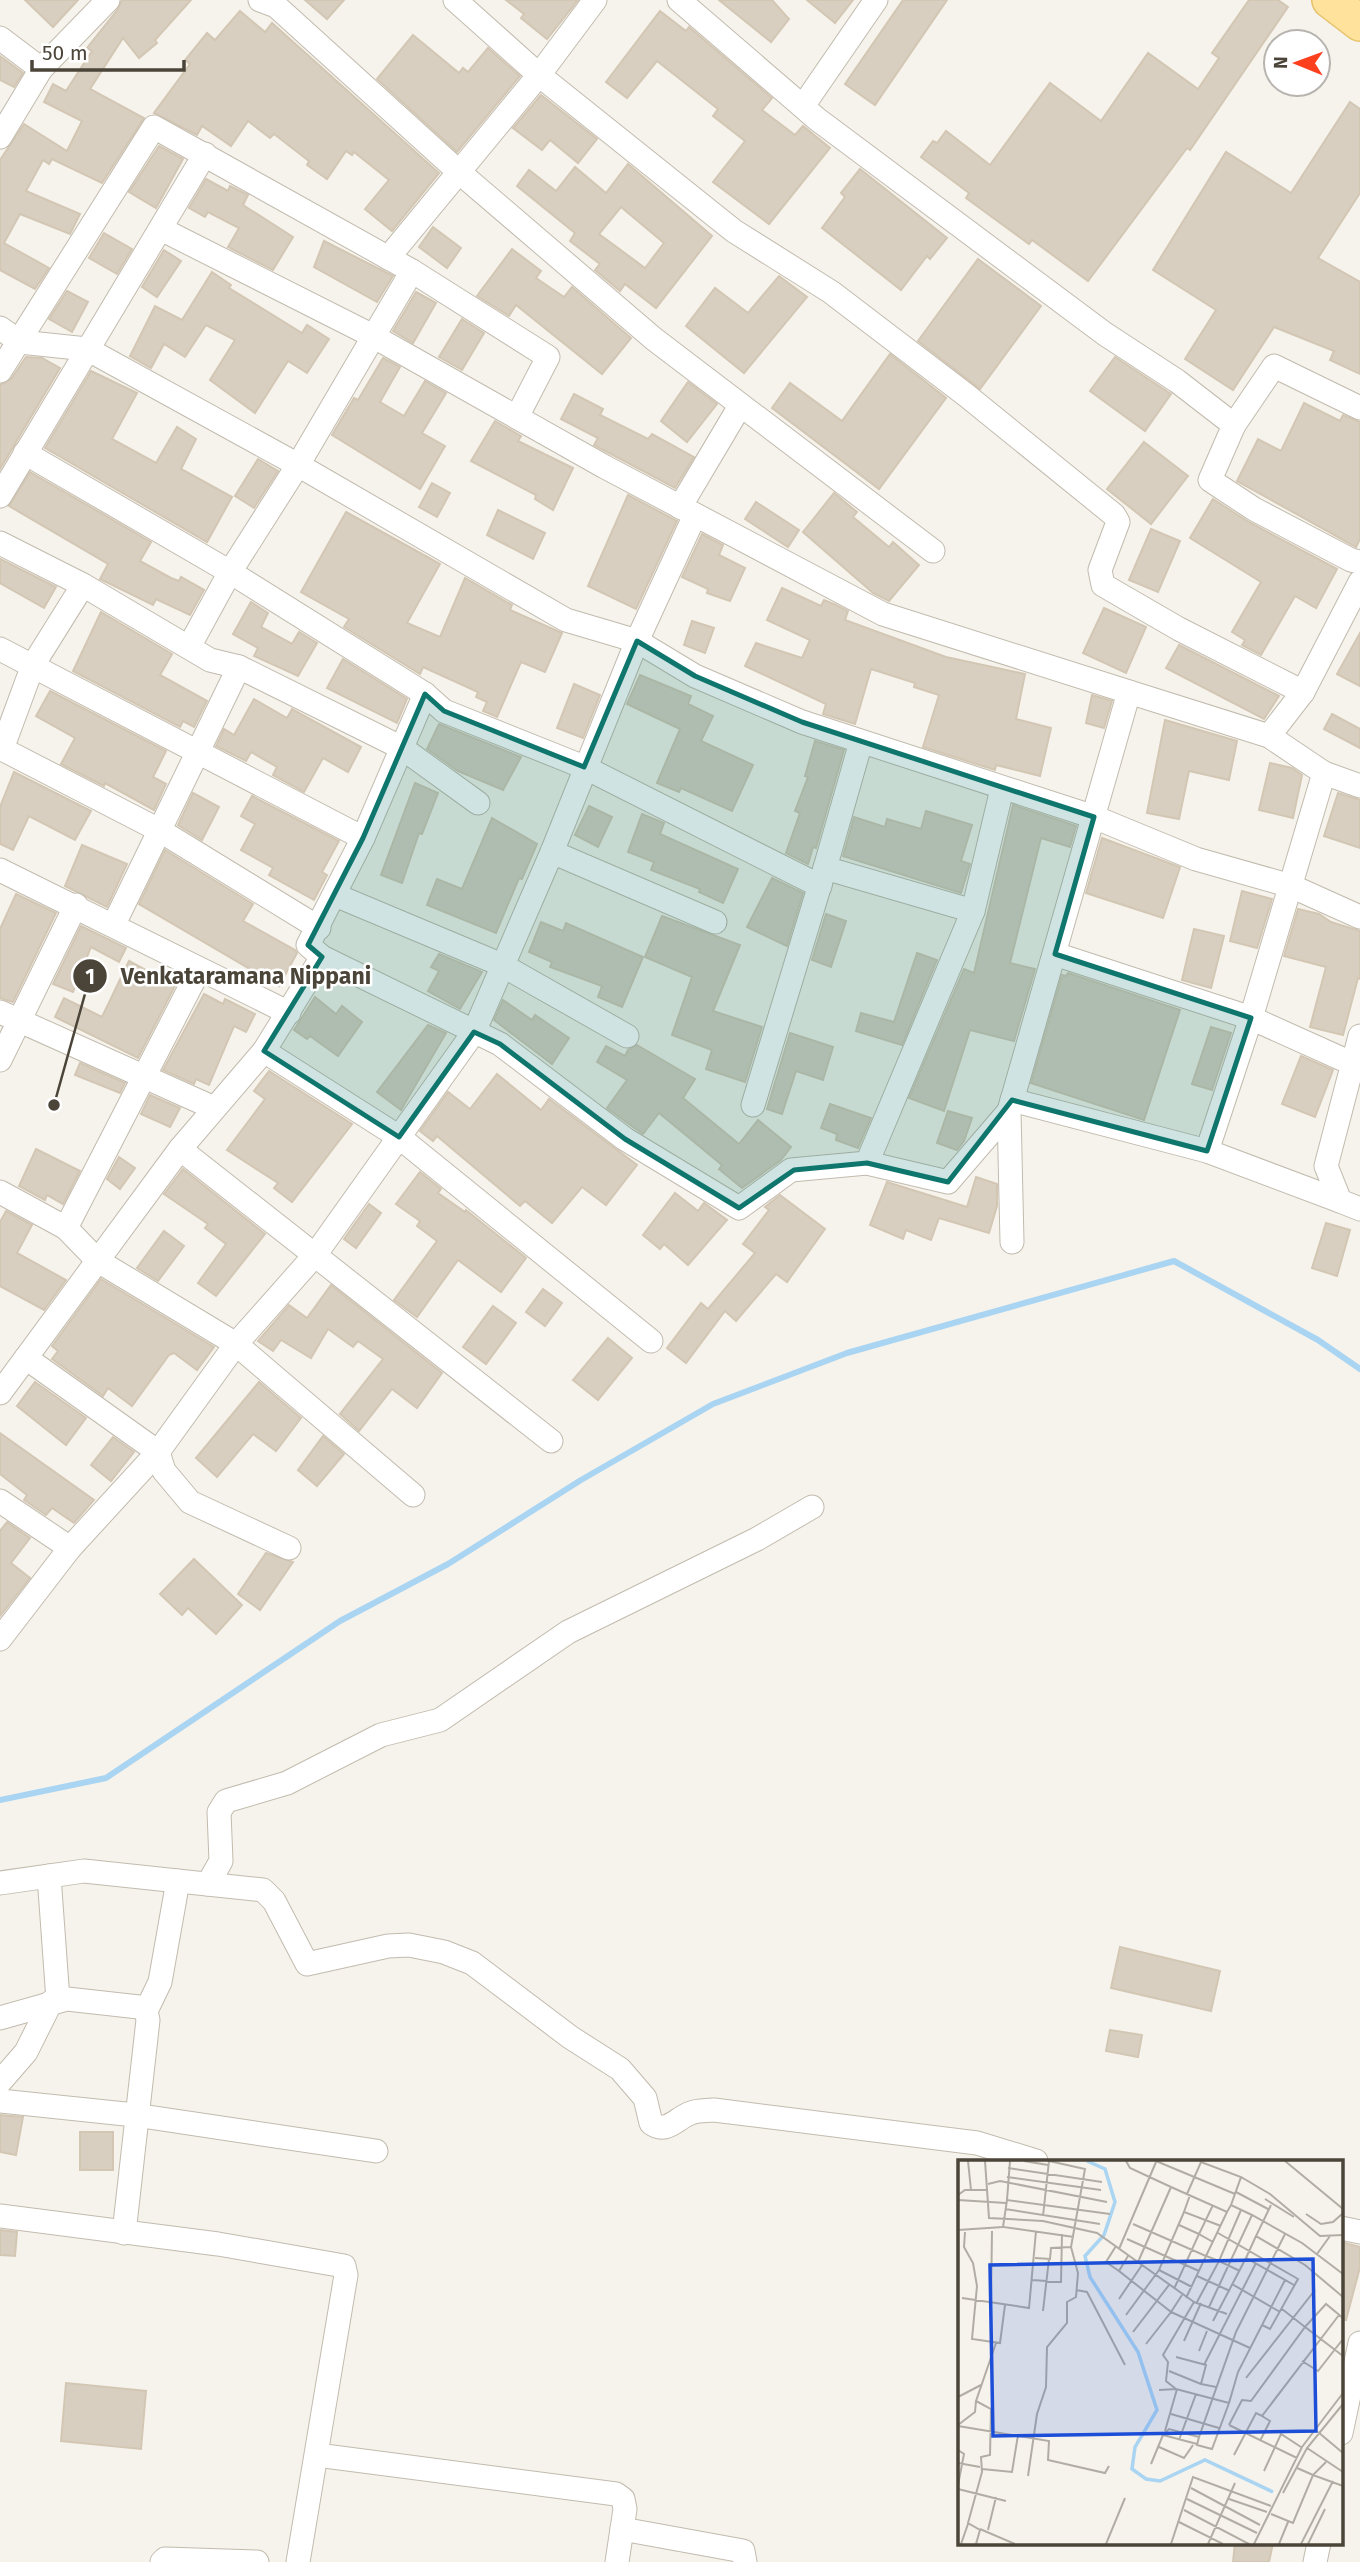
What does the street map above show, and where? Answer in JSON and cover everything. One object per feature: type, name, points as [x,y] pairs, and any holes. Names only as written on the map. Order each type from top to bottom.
[{"type":"street","points":[[0,136],[41,69],[108,0]]},
{"type":"street","points":[[260,0],[276,6],[459,172],[654,339],[933,551]]},
{"type":"street","points":[[455,0],[539,75],[734,231],[841,300],[1114,515],[1118,522],[1100,570],[1103,585],[1179,629],[1303,692]]},
{"type":"street","points":[[388,258],[539,75],[595,0]]},
{"type":"street","points":[[679,0],[803,106],[1105,334],[1177,381],[1234,425]]},
{"type":"street","points":[[803,106],[876,0]]},
{"type":"street","points":[[0,38],[41,69]]},
{"type":"street","points":[[0,371],[154,127],[412,271],[548,357],[517,417]]},
{"type":"street","points":[[0,496],[205,154]]},
{"type":"street","points":[[161,229],[371,335],[688,511],[883,614],[1269,736],[1324,773],[1360,786]]},
{"type":"street","points":[[189,647],[230,572],[298,465],[371,335],[412,271]]},
{"type":"street","points":[[0,328],[20,341],[88,349],[298,465],[566,620],[637,641],[695,676],[802,722],[1094,817],[1196,859],[1291,886],[1360,917]]},
{"type":"street","points":[[1360,408],[1274,366],[1234,425],[1210,481],[1254,509],[1351,561],[1360,562]]},
{"type":"street","points":[[0,1639],[70,1548],[158,1452],[236,1344],[315,1255],[474,1032],[552,852],[688,511],[740,406]]},
{"type":"street","points":[[25,453],[230,572],[425,694],[444,711],[584,767],[822,877],[973,911]]},
{"type":"street","points":[[0,543],[83,585],[210,660],[239,667],[402,748],[478,803]]},
{"type":"street","points":[[1269,736],[1303,692],[1360,582]]},
{"type":"street","points":[[83,585],[33,665],[1,751],[159,830],[319,928]]},
{"type":"street","points":[[0,649],[363,838]]},
{"type":"street","points":[[114,924],[239,667]]},
{"type":"street","points":[[1012,1242],[1010,1106],[1129,692]]},
{"type":"street","points":[[425,694],[363,838],[308,945],[322,957],[500,1044],[625,1139],[737,1208],[791,1170],[867,1163],[948,1182],[1010,1106]]},
{"type":"street","points":[[753,1105],[861,742]]},
{"type":"street","points":[[1207,1151],[1251,1018],[1324,773]]},
{"type":"street","points":[[867,1163],[973,911],[1002,789]]},
{"type":"street","points":[[552,852],[715,922]]},
{"type":"street","points":[[0,870],[76,905],[199,970],[289,1013]]},
{"type":"street","points":[[335,895],[502,965],[627,1036]]},
{"type":"street","points":[[0,1060],[9,1017],[76,905]]},
{"type":"street","points":[[1055,954],[1251,1018],[1356,1065]]},
{"type":"street","points":[[0,1393],[180,1149],[264,1051],[322,957]]},
{"type":"street","points":[[66,1228],[199,970]]},
{"type":"street","points":[[9,1017],[146,1075],[214,1108]]},
{"type":"street","points":[[1350,1205],[1326,1166],[1356,1065],[1360,1036]]},
{"type":"street","points":[[264,1051],[399,1136],[651,1341]]},
{"type":"street","points":[[1010,1106],[1207,1151],[1350,1205]]},
{"type":"street","points":[[180,1149],[551,1441]]},
{"type":"street","points":[[0,1192],[66,1228],[98,1261],[236,1344],[413,1495]]},
{"type":"street","points":[[26,1358],[158,1452],[164,1471],[190,1502],[289,1548]]},
{"type":"street","points":[[0,1501],[70,1548]]},
{"type":"street","points":[[208,1884],[221,1861],[219,1812],[226,1801],[287,1783],[382,1735],[440,1720],[568,1632],[757,1539],[812,1507]]},
{"type":"street","points":[[0,1882],[83,1871],[267,1892],[307,1964],[388,1946],[409,1945],[444,1952],[472,1963],[570,2037],[620,2069],[645,2098],[650,2122],[658,2128],[663,2129],[692,2112],[714,2110],[977,2143],[1033,2160]]},
{"type":"street","points":[[0,2082],[26,2052],[54,2001],[49,1876]]},
{"type":"street","points":[[124,2233],[135,2115],[148,2020],[146,2011],[160,1982],[178,1881]]},
{"type":"street","points":[[0,2018],[54,2001],[139,2007],[146,2011]]},
{"type":"street","points":[[0,2101],[135,2115],[376,2151]]},
{"type":"street","points":[[0,2216],[218,2244],[344,2266],[346,2275],[298,2562]]},
{"type":"street","points":[[1342,2228],[1360,2232]]},
{"type":"street","points":[[1342,2429],[1358,2358]]},
{"type":"street","points":[[317,2455],[616,2494],[623,2499],[625,2505],[617,2562]]},
{"type":"street","points":[[622,2529],[743,2551],[745,2562]]},
{"type":"street","points":[[1315,2562],[1319,2544]]},
{"type":"street","points":[[162,2562],[165,2559],[257,2562]]},
{"type":"highlighted area","points":[[637,641],[695,676],[802,722],[1094,817],[1055,954],[1251,1018],[1207,1151],[1012,1100],[948,1182],[867,1163],[794,1170],[739,1208],[625,1139],[500,1044],[474,1032],[399,1137],[264,1051],[322,957],[308,945],[363,838],[425,694],[444,711],[584,767]]},
{"type":"building","points":[[25,0],[78,0],[53,27]]},
{"type":"building","points":[[122,0],[191,0],[155,40],[157,43],[139,58],[123,38],[90,89],[144,118],[102,183],[52,159],[49,164],[43,160],[26,191],[80,214],[70,234],[20,214],[4,243],[49,268],[35,289],[0,270],[0,160],[24,124],[67,151],[82,121],[44,102],[53,84],[66,91],[92,51],[87,48]]},
{"type":"building","points":[[305,0],[344,0],[327,19]]},
{"type":"building","points":[[506,0],[578,0],[547,39],[521,18],[524,14]]},
{"type":"building","points":[[719,0],[772,0],[789,19],[771,42]]},
{"type":"building","points":[[807,0],[853,0],[835,23]]},
{"type":"building","points":[[903,0],[947,0],[875,105],[845,84]]},
{"type":"building","points":[[1249,0],[1278,0],[1288,7],[1274,28],[1262,28],[1262,45],[1190,150],[1187,148],[1088,281],[1032,240],[1029,244],[966,198],[969,193],[921,157],[933,141],[937,143],[946,131],[990,165],[1050,83],[1101,121],[1148,53],[1198,89],[1219,58],[1212,53]]},
{"type":"building","points":[[240,11],[265,32],[272,23],[439,173],[392,231],[365,209],[389,180],[354,152],[352,155],[346,151],[327,179],[307,165],[309,161],[274,134],[270,138],[248,121],[231,146],[202,126],[197,135],[154,113],[190,64],[185,60],[207,33],[215,40]]},
{"type":"building","points":[[660,11],[686,31],[689,27],[772,98],[762,110],[795,135],[803,126],[830,148],[769,224],[713,182],[745,141],[713,116],[718,109],[657,61],[627,98],[606,82]]},
{"type":"building","points":[[413,35],[459,73],[463,68],[468,72],[488,48],[520,76],[457,152],[377,79]]},
{"type":"building","points":[[0,56],[23,73],[14,87],[0,80]]},
{"type":"building","points":[[541,95],[597,139],[578,163],[550,140],[542,150],[513,128]]},
{"type":"building","points":[[1350,102],[1360,109],[1360,193],[1318,258],[1360,282],[1360,374],[1330,360],[1334,351],[1274,327],[1233,390],[1185,359],[1216,310],[1153,270],[1226,152],[1291,193]]},
{"type":"building","points":[[159,146],[183,159],[156,208],[129,192]]},
{"type":"building","points":[[628,164],[712,236],[656,308],[625,284],[620,291],[595,270],[600,264],[570,241],[575,233],[517,186],[529,170],[556,191],[575,167],[606,193]],"holes":[[[621,207],[664,243],[645,268],[599,234]]]},
{"type":"building","points":[[860,169],[947,238],[930,259],[927,256],[901,290],[822,228],[845,197],[841,193]]},
{"type":"building","points":[[206,179],[228,191],[230,186],[248,195],[243,205],[293,237],[273,270],[228,247],[239,228],[208,212],[205,217],[189,208]]},
{"type":"building","points":[[433,227],[461,248],[447,268],[419,247]]},
{"type":"building","points":[[104,233],[132,249],[117,274],[89,258]]},
{"type":"building","points":[[324,241],[393,276],[377,302],[314,267]]},
{"type":"building","points":[[512,249],[541,271],[536,278],[564,297],[572,287],[631,338],[602,374],[516,305],[509,316],[477,296]]},
{"type":"building","points":[[164,250],[181,261],[157,297],[142,287]]},
{"type":"building","points":[[978,259],[1041,306],[980,389],[918,341]]},
{"type":"building","points":[[212,272],[231,285],[229,288],[302,333],[307,325],[329,339],[307,373],[288,361],[255,413],[210,380],[235,340],[206,325],[185,357],[164,344],[151,368],[130,356],[155,306],[182,320]]},
{"type":"building","points":[[779,276],[807,297],[744,373],[686,326],[715,288],[748,313]]},
{"type":"building","points":[[67,291],[88,302],[72,332],[49,319]]},
{"type":"building","points":[[416,292],[436,303],[413,343],[393,331]]},
{"type":"building","points":[[462,319],[484,333],[462,370],[439,357]]},
{"type":"building","points":[[890,354],[946,398],[879,489],[772,408],[790,383],[842,421]]},
{"type":"building","points":[[26,357],[42,358],[60,368],[0,469],[0,385],[11,379]]},
{"type":"building","points":[[1115,357],[1171,394],[1145,431],[1090,391]]},
{"type":"building","points":[[383,358],[400,367],[380,402],[404,416],[425,381],[446,393],[422,433],[445,446],[420,489],[332,435],[354,398],[358,400]]},
{"type":"building","points":[[91,371],[137,393],[112,439],[156,463],[177,427],[196,439],[181,469],[232,497],[207,542],[45,448]]},
{"type":"building","points":[[688,382],[717,404],[687,442],[661,421]]},
{"type":"building","points":[[574,394],[603,409],[600,415],[648,439],[652,434],[694,457],[675,488],[594,445],[598,438],[561,419]]},
{"type":"building","points":[[1304,403],[1340,421],[1343,415],[1360,422],[1360,539],[1356,547],[1237,481],[1258,439],[1281,451]]},
{"type":"building","points":[[495,421],[521,436],[518,441],[573,468],[553,510],[535,499],[536,495],[471,461]]},
{"type":"building","points":[[1144,442],[1188,476],[1151,524],[1107,489]]},
{"type":"building","points":[[258,459],[278,471],[254,508],[235,496]]},
{"type":"building","points":[[30,472],[151,542],[140,561],[171,578],[179,581],[181,577],[204,590],[190,615],[156,599],[153,605],[100,579],[108,564],[9,506]]},
{"type":"building","points":[[432,483],[450,493],[437,517],[419,507]]},
{"type":"building","points":[[834,493],[857,512],[853,517],[889,547],[893,542],[919,565],[889,601],[873,593],[803,532]]},
{"type":"building","points":[[628,495],[677,521],[636,609],[588,586]]},
{"type":"building","points":[[1213,499],[1247,521],[1337,569],[1316,608],[1295,596],[1261,655],[1242,645],[1245,640],[1232,632],[1261,582],[1190,538]]},
{"type":"building","points":[[756,502],[799,530],[788,547],[745,519]]},
{"type":"building","points":[[498,510],[545,533],[533,559],[487,535]]},
{"type":"building","points":[[346,512],[440,564],[407,623],[440,637],[465,578],[512,605],[510,610],[562,633],[545,672],[521,662],[497,717],[483,711],[487,702],[476,697],[478,692],[423,667],[420,674],[344,627],[349,619],[301,592]]},
{"type":"building","points":[[1151,529],[1180,541],[1158,592],[1129,580]]},
{"type":"building","points":[[702,534],[723,545],[719,555],[745,568],[730,601],[707,593],[708,589],[682,577]]},
{"type":"building","points":[[0,559],[56,587],[44,608],[0,583]]},
{"type":"building","points":[[782,588],[821,606],[824,600],[836,605],[848,611],[845,620],[946,657],[1025,674],[1016,719],[1051,728],[1040,776],[996,765],[995,770],[923,747],[939,695],[914,687],[915,683],[871,669],[855,724],[823,714],[826,704],[745,666],[756,643],[802,658],[810,640],[767,620]]},
{"type":"building","points":[[251,602],[268,613],[261,627],[292,644],[299,632],[317,643],[298,676],[254,656],[258,648],[233,634]]},
{"type":"building","points":[[1104,608],[1146,627],[1126,673],[1083,653]]},
{"type":"building","points":[[101,612],[172,654],[160,675],[207,701],[194,727],[183,721],[180,727],[73,671]]},
{"type":"building","points":[[692,621],[714,628],[705,653],[684,645]]},
{"type":"building","points":[[1360,633],[1360,686],[1337,674]]},
{"type":"building","points":[[1179,645],[1279,696],[1264,719],[1166,668]]},
{"type":"building","points":[[343,659],[407,699],[397,723],[327,688]]},
{"type":"building","points":[[640,675],[691,696],[688,704],[713,716],[701,741],[753,765],[732,811],[681,788],[679,792],[657,783],[680,729],[627,704]]},
{"type":"building","points":[[574,684],[600,695],[583,738],[557,728]]},
{"type":"building","points":[[50,691],[166,751],[153,777],[166,784],[154,810],[105,783],[104,786],[61,764],[75,738],[36,716]]},
{"type":"building","points":[[1092,695],[1112,701],[1104,728],[1086,723]]},
{"type":"building","points":[[254,699],[287,718],[292,709],[361,747],[348,772],[323,758],[304,792],[273,775],[277,767],[251,752],[246,761],[216,746],[224,729],[234,735]]},
{"type":"building","points":[[1332,714],[1360,729],[1360,748],[1324,729]]},
{"type":"building","points":[[1165,720],[1237,741],[1229,780],[1189,771],[1179,819],[1147,813]]},
{"type":"building","points":[[439,724],[521,757],[503,790],[458,771],[427,749]]},
{"type":"building","points":[[815,741],[844,750],[816,848],[813,847],[808,864],[786,853],[800,813],[795,811],[808,777],[805,776]]},
{"type":"building","points":[[1270,763],[1292,768],[1302,775],[1293,818],[1259,810]]},
{"type":"building","points":[[14,772],[91,811],[75,840],[29,816],[13,850],[0,844],[0,807]]},
{"type":"building","points":[[415,783],[438,793],[422,834],[419,833],[402,883],[381,875]]},
{"type":"building","points":[[193,793],[219,807],[202,840],[178,825]]},
{"type":"building","points":[[1338,793],[1360,800],[1360,848],[1324,836]]},
{"type":"building","points":[[252,796],[339,841],[322,872],[327,875],[314,900],[269,875],[273,868],[241,850],[255,824],[241,816]]},
{"type":"building","points":[[1013,805],[1076,826],[1070,847],[1041,838],[1010,963],[1035,969],[1014,1041],[970,1030],[944,1111],[909,1098],[964,969],[974,973]]},
{"type":"building","points":[[589,806],[612,817],[598,847],[575,835]]},
{"type":"building","points":[[926,811],[972,825],[961,861],[970,864],[961,893],[843,856],[854,817],[885,827],[887,819],[921,829]]},
{"type":"building","points":[[642,814],[664,823],[660,834],[738,869],[723,903],[699,892],[700,889],[651,870],[654,862],[628,852]]},
{"type":"building","points":[[492,818],[537,844],[522,879],[519,878],[496,933],[427,905],[437,879],[462,889]]},
{"type":"building","points":[[1102,838],[1180,867],[1163,918],[1086,893]]},
{"type":"building","points":[[82,845],[127,864],[107,907],[65,886]]},
{"type":"building","points":[[165,850],[253,904],[243,921],[295,950],[297,953],[279,986],[139,904]]},
{"type":"building","points":[[772,878],[803,893],[787,946],[747,927]]},
{"type":"building","points":[[1242,891],[1272,899],[1257,948],[1230,941]]},
{"type":"building","points":[[16,894],[56,913],[13,1002],[0,998],[0,929]]},
{"type":"building","points":[[1298,909],[1319,914],[1331,922],[1360,931],[1360,979],[1358,978],[1343,1035],[1310,1027],[1326,967],[1284,956]]},
{"type":"building","points":[[826,914],[846,921],[831,967],[812,960]]},
{"type":"building","points":[[662,916],[740,945],[713,1011],[762,1027],[745,1082],[706,1069],[712,1050],[672,1035],[692,977],[645,957]]},
{"type":"building","points":[[541,922],[563,931],[566,923],[643,957],[622,1007],[598,997],[602,986],[550,967],[552,962],[529,952]]},
{"type":"building","points":[[81,926],[126,948],[119,962],[91,947],[73,992],[53,984]]},
{"type":"building","points":[[1194,929],[1224,936],[1211,988],[1182,980]]},
{"type":"building","points":[[917,953],[937,960],[902,1045],[856,1031],[861,1013],[894,1022]]},
{"type":"building","points":[[439,954],[482,972],[460,1009],[428,991],[439,971],[431,967]]},
{"type":"building","points":[[129,961],[175,986],[138,1058],[55,1017],[64,998],[102,1017]]},
{"type":"building","points":[[1068,973],[1180,1010],[1144,1120],[1031,1083],[1062,975],[1066,976]]},
{"type":"building","points":[[204,994],[223,1004],[225,999],[255,1014],[246,1032],[234,1026],[209,1085],[196,1079],[194,1084],[163,1070]]},
{"type":"building","points":[[315,997],[336,1014],[342,1006],[362,1022],[338,1056],[310,1036],[307,1039],[294,1030]]},
{"type":"building","points":[[503,1000],[532,1020],[535,1015],[569,1038],[552,1064],[494,1020]]},
{"type":"building","points":[[428,1025],[446,1033],[401,1110],[377,1092]]},
{"type":"building","points":[[1211,1027],[1231,1033],[1212,1090],[1192,1084]]},
{"type":"building","points":[[790,1033],[833,1047],[823,1080],[796,1071],[782,1114],[767,1109]]},
{"type":"building","points":[[637,1045],[695,1079],[683,1098],[739,1144],[758,1120],[791,1147],[781,1160],[742,1188],[719,1169],[722,1165],[659,1113],[643,1134],[607,1108],[627,1080],[597,1062],[606,1046],[625,1056],[628,1050]]},
{"type":"building","points":[[1301,1056],[1333,1070],[1315,1117],[1282,1104]]},
{"type":"building","points":[[80,1063],[125,1083],[120,1093],[75,1075]]},
{"type":"building","points":[[269,1071],[352,1124],[292,1202],[274,1188],[278,1183],[227,1150],[265,1099],[254,1091]]},
{"type":"building","points":[[497,1074],[541,1110],[549,1099],[637,1165],[606,1205],[582,1187],[552,1223],[525,1201],[520,1206],[437,1136],[433,1141],[420,1131],[448,1092],[470,1109]]},
{"type":"building","points":[[150,1095],[180,1108],[170,1127],[141,1114]]},
{"type":"building","points":[[830,1104],[871,1118],[858,1148],[836,1140],[837,1134],[821,1128]]},
{"type":"building","points":[[948,1111],[972,1118],[964,1141],[957,1150],[937,1143]]},
{"type":"building","points":[[36,1149],[80,1171],[63,1204],[47,1195],[45,1200],[19,1186]]},
{"type":"building","points":[[119,1157],[135,1168],[120,1189],[107,1179]]},
{"type":"building","points":[[183,1169],[265,1234],[216,1296],[198,1283],[226,1244],[205,1228],[208,1224],[164,1194]]},
{"type":"building","points":[[420,1172],[441,1189],[438,1193],[465,1212],[466,1210],[526,1258],[501,1292],[458,1260],[417,1317],[394,1300],[437,1241],[417,1226],[420,1221],[396,1204]]},
{"type":"building","points":[[976,1177],[997,1184],[997,1206],[989,1233],[939,1218],[931,1240],[906,1230],[903,1239],[870,1225],[887,1182],[967,1207]]},
{"type":"building","points":[[675,1193],[698,1211],[704,1203],[727,1220],[688,1265],[664,1244],[660,1249],[643,1235]]},
{"type":"building","points":[[780,1195],[825,1229],[787,1282],[776,1274],[736,1321],[725,1311],[686,1363],[667,1348],[701,1303],[708,1309],[755,1253],[743,1244],[769,1210],[765,1207]]},
{"type":"building","points":[[369,1204],[381,1213],[356,1248],[344,1239]]},
{"type":"building","points":[[6,1211],[32,1225],[17,1253],[66,1280],[44,1310],[0,1286],[0,1222]]},
{"type":"building","points":[[1326,1223],[1350,1230],[1337,1276],[1312,1268]]},
{"type":"building","points":[[164,1231],[184,1246],[158,1281],[137,1268]]},
{"type":"building","points":[[101,1279],[214,1347],[197,1370],[174,1353],[169,1355],[132,1406],[108,1388],[103,1396],[52,1359],[58,1351],[52,1346]]},
{"type":"building","points":[[331,1285],[442,1373],[417,1408],[392,1389],[359,1431],[340,1414],[383,1359],[358,1341],[353,1347],[328,1329],[311,1358],[281,1340],[273,1351],[258,1341],[289,1305],[307,1318]]},
{"type":"building","points":[[543,1289],[562,1303],[545,1326],[526,1312]]},
{"type":"building","points":[[493,1306],[516,1323],[486,1364],[463,1347]]},
{"type":"building","points":[[608,1338],[632,1358],[598,1400],[573,1380]]},
{"type":"building","points":[[35,1382],[86,1418],[66,1445],[17,1406]]},
{"type":"building","points":[[259,1382],[301,1418],[276,1451],[253,1434],[217,1477],[196,1458]]},
{"type":"building","points":[[0,1433],[94,1500],[74,1523],[52,1508],[46,1515],[24,1500],[27,1495],[0,1474]]},
{"type":"building","points":[[323,1436],[344,1454],[317,1486],[298,1470]]},
{"type":"building","points":[[113,1437],[134,1452],[111,1481],[91,1465]]},
{"type":"building","points":[[7,1522],[30,1538],[11,1563],[30,1578],[0,1616],[0,1531]]},
{"type":"building","points":[[266,1553],[293,1562],[260,1610],[238,1594]]},
{"type":"building","points":[[194,1559],[242,1605],[216,1634],[188,1608],[182,1615],[160,1594]]},
{"type":"building","points":[[1120,1947],[1220,1971],[1211,2011],[1111,1988]]},
{"type":"building","points":[[1110,2030],[1142,2035],[1138,2057],[1106,2051]]},
{"type":"building","points":[[0,2115],[23,2117],[16,2155],[0,2152]]},
{"type":"building","points":[[80,2132],[113,2132],[113,2170],[80,2170]]},
{"type":"building","points":[[0,2230],[17,2232],[15,2256],[0,2255]]},
{"type":"building","points":[[1342,2242],[1360,2247],[1360,2267],[1346,2320],[1342,2319]]},
{"type":"building","points":[[66,2383],[146,2391],[141,2449],[61,2441]]},
{"type":"building","points":[[1235,2544],[1273,2544],[1269,2562],[1233,2562]]},
{"type":"waterway","points":[[0,1800],[106,1778],[340,1621],[448,1564],[581,1480],[713,1404],[847,1353],[1174,1261],[1318,1340],[1360,1369]]},
{"type":"place","name":"Venkataramana Nippani","points":[[54,1105]]}]
